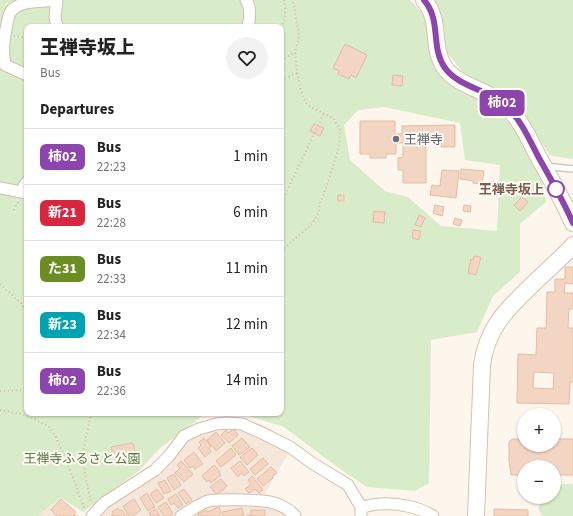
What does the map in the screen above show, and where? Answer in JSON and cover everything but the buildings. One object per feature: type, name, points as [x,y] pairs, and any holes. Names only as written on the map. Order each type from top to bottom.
[{"type":"street","points":[[24,74],[5,65],[3,55],[3,34],[12,10],[18,4],[28,0],[57,0],[55,17],[56,24]]},
{"type":"street","points":[[246,0],[248,3],[250,17],[249,24]]},
{"type":"street","points":[[424,0],[433,14],[436,26],[439,59],[453,77],[490,95],[518,119],[573,223]]},
{"type":"street","points":[[0,188],[24,189]]},
{"type":"street","points":[[476,516],[482,365],[486,346],[504,313],[573,246]]},
{"type":"street","points":[[94,515],[104,502],[135,484],[155,470],[169,456],[184,436],[199,428],[226,423],[242,424],[290,447],[312,463],[348,485],[361,512],[380,504],[398,505],[433,516]]},
{"type":"street","points":[[181,516],[207,502],[225,500],[277,503],[295,516]]},
{"type":"lane","points":[[546,171],[554,167],[573,169]]},
{"type":"path","points":[[283,24],[286,12],[284,0]]},
{"type":"path","points":[[284,248],[310,225],[318,214],[320,202],[339,147],[340,130],[333,118],[311,107],[305,102],[302,95],[297,73],[295,52],[299,37],[294,0]]},
{"type":"path","points":[[284,58],[295,52]]},
{"type":"path","points":[[284,79],[297,73]]},
{"type":"path","points":[[284,199],[323,114]]},
{"type":"path","points":[[0,284],[21,303],[24,308]]},
{"type":"path","points":[[0,391],[24,390]]},
{"type":"path","points":[[0,410],[24,415]]},
{"type":"path","points":[[27,416],[48,426],[55,435],[84,506]]},
{"type":"path","points":[[90,416],[84,452],[88,494],[94,515]]},
{"type":"shaded area","points":[[238,418],[263,425],[294,443],[265,494],[289,503],[302,513],[303,516],[85,516],[109,494],[166,454],[181,432],[201,421]]},
{"type":"shaded area","points":[[60,497],[74,516],[38,516]]},
{"type":"green space","name":"王禅寺ふるさと公園","points":[[0,0],[410,0],[426,17],[434,66],[508,119],[539,168],[546,202],[520,224],[520,272],[493,296],[477,332],[431,340],[429,483],[415,491],[367,487],[284,427],[249,416],[284,416],[284,24],[24,24],[24,416],[202,416],[159,449],[140,470],[83,512],[60,497],[38,516],[0,516]],"holes":[[[384,107],[460,123],[465,160],[500,165],[497,231],[441,226],[408,197],[385,191],[350,160],[344,125],[358,110]]]},
{"type":"green space","points":[[432,0],[573,0],[573,159],[549,154],[525,117],[496,90],[463,73],[447,52],[439,13]]},
{"type":"green space","points":[[573,484],[573,516],[543,516],[538,509],[540,504],[561,504],[561,485]]},
{"type":"bus line","name":"柿02","points":[[424,0],[433,14],[436,26],[439,59],[453,77],[490,95],[518,119],[573,223]]},
{"type":"place","name":"王禅寺","points":[[396,139]]},
{"type":"place","name":"王禅寺坂上","points":[[556,189]]}]
